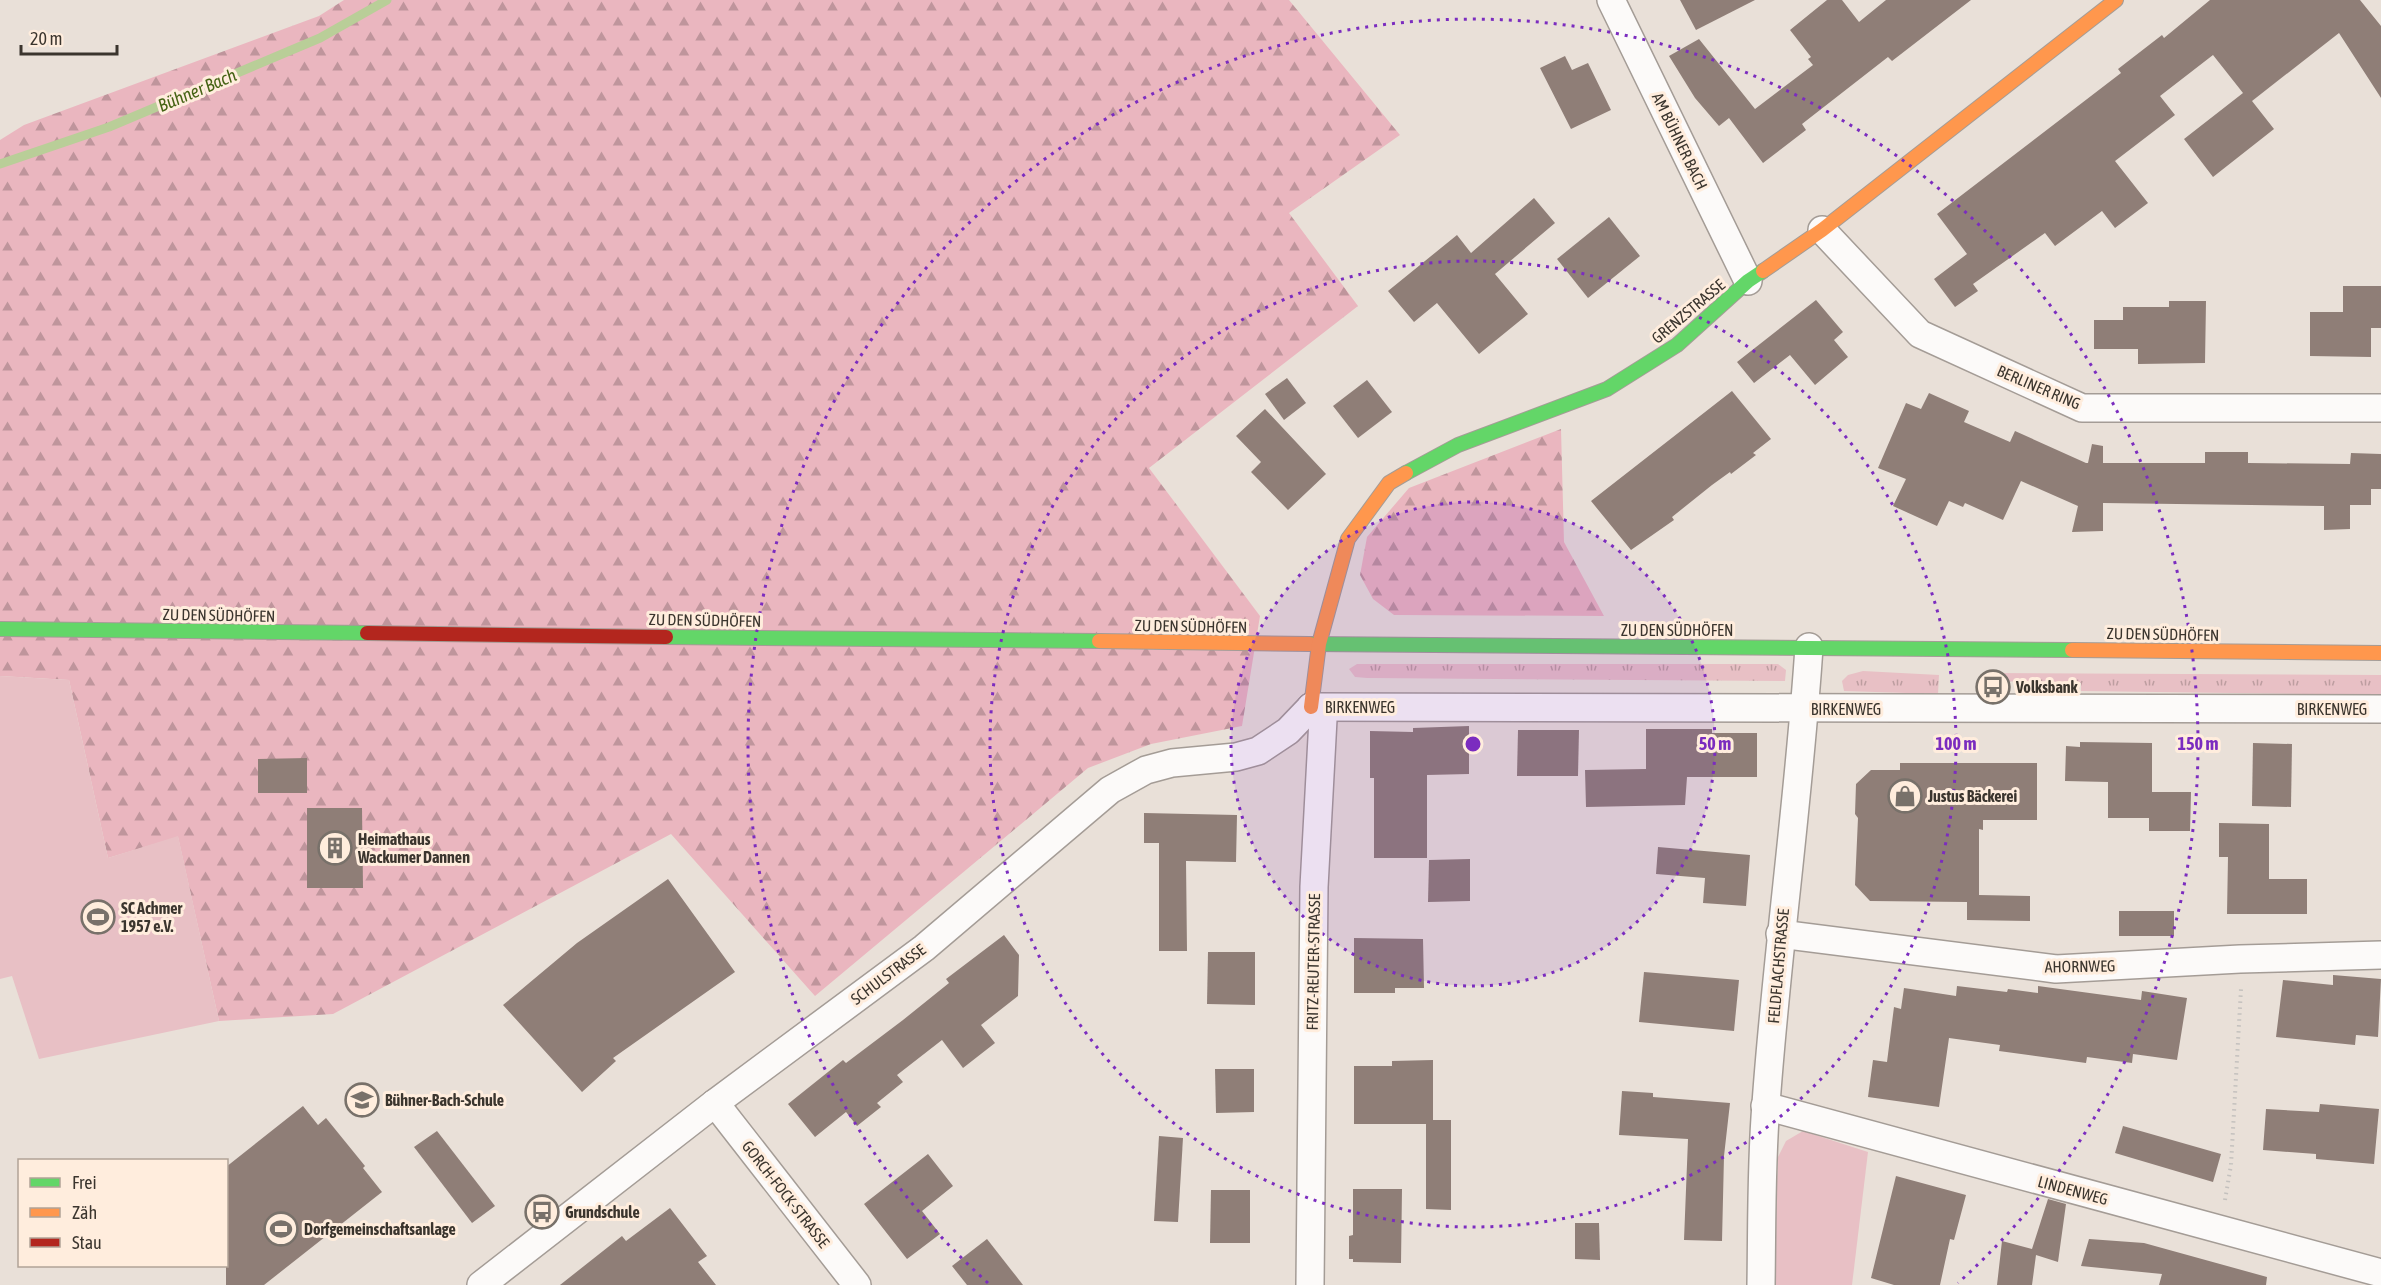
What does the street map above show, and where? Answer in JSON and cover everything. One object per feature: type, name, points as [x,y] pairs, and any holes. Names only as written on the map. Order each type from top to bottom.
[{"type":"street","name":"AM BÜHNER BACH","points":[[1611,0],[1748,281]]},
{"type":"street","name":"GRENZSTRASSE","points":[[1319,644],[1348,539],[1389,483],[1458,445],[1606,389],[1677,345],[1748,281],[1822,230],[2116,0]]},
{"type":"street","name":"BERLINER RING","points":[[1822,230],[1920,334],[2082,408],[2381,408]]},
{"type":"street","name":"ZU DEN SÜDHÖFEN","points":[[0,629],[2381,653]]},
{"type":"street","points":[[1311,707],[1319,644]]},
{"type":"street","name":"FELDFLACHSTRASSE","points":[[1761,1285],[1765,1106],[1780,934],[1805,709],[1809,647]]},
{"type":"street","name":"BIRKENWEG","points":[[1311,707],[2381,709]]},
{"type":"street","name":"SCHULSTRASSE","points":[[481,1285],[715,1103],[924,948],[1110,790],[1146,770],[1163,765],[1236,757],[1258,751],[1288,731],[1311,707]]},
{"type":"street","name":"FRITZ-REUTER-STRASSE","points":[[1310,1285],[1314,887],[1323,719],[1311,707]]},
{"type":"street","name":"AHORNWEG","points":[[1780,934],[2056,969],[2240,959],[2381,955]]},
{"type":"street","name":"GORCH-FOCK-STRASSE","points":[[715,1103],[857,1285]]},
{"type":"street","name":"LINDENWEG","points":[[1765,1106],[2381,1274]]},
{"type":"path","points":[[2220,1230],[2231,1165],[2242,1003],[2240,959]]},
{"type":"green space","points":[[344,0],[1289,0],[1400,135],[1289,213],[1358,306],[1149,468],[1260,616],[1242,726],[1151,744],[1088,768],[815,996],[671,834],[333,1014],[219,1021],[178,837],[108,858],[69,680],[0,676],[0,140],[24,125],[319,16]]},
{"type":"green space","points":[[1561,429],[1564,542],[1604,616],[1394,615],[1373,599],[1360,575],[1367,537],[1409,488]]},
{"type":"green space","points":[[1357,664],[1778,664],[1786,670],[1785,681],[1367,678],[1355,677],[1349,669]]},
{"type":"green space","points":[[1863,671],[1939,675],[1938,694],[1844,691],[1842,681],[1848,675]]},
{"type":"green space","points":[[1991,673],[2381,675],[2381,695],[2081,691],[2081,683],[1991,681]]},
{"type":"green space","name":"SC Achmer 1957 e.V.","points":[[0,676],[69,680],[108,858],[178,836],[219,1021],[39,1059],[12,976],[0,979]]},
{"type":"green space","points":[[1803,1131],[1868,1152],[1852,1285],[1773,1285],[1778,1157],[1786,1141]]},
{"type":"building","points":[[1680,0],[1755,0],[1696,30]]},
{"type":"building","points":[[1827,0],[1842,0],[1859,22],[1886,0],[1971,0],[1892,61],[1888,57],[1802,124],[1806,130],[1763,163],[1729,118],[1719,126],[1695,98],[1669,56],[1699,39],[1755,109],[1813,65],[1808,59],[1811,57],[1790,30]]},
{"type":"building","points":[[2210,0],[2360,0],[2381,26],[2381,98],[2339,33],[2252,101],[2274,129],[2213,177],[2184,139],[2243,93],[2213,55],[2160,96],[2175,115],[2115,161],[2148,203],[2115,228],[2102,211],[2055,246],[2045,233],[1973,284],[1978,291],[1955,307],[1934,279],[1967,254],[1937,214],[2121,73],[2118,69],[2162,35],[2164,38]]},
{"type":"building","points":[[1565,56],[1572,70],[1588,63],[1611,110],[1571,129],[1540,68]]},
{"type":"building","points":[[1534,198],[1555,223],[1495,274],[1528,314],[1479,354],[1437,303],[1414,322],[1388,291],[1457,235],[1471,253]]},
{"type":"building","points":[[1609,217],[1640,256],[1588,298],[1557,259]]},
{"type":"building","points":[[2343,286],[2381,286],[2381,328],[2371,328],[2371,357],[2310,356],[2310,312],[2343,312]]},
{"type":"building","points":[[1816,300],[1843,332],[1834,340],[1848,357],[1815,385],[1790,355],[1754,383],[1737,362]]},
{"type":"building","points":[[2169,301],[2206,301],[2205,363],[2138,364],[2138,349],[2094,349],[2094,320],[2123,320],[2123,307],[2169,307]]},
{"type":"building","points":[[1287,378],[1306,403],[1284,420],[1265,394]]},
{"type":"building","points":[[1367,380],[1392,412],[1358,438],[1333,406]]},
{"type":"building","points":[[1732,391],[1771,439],[1753,453],[1756,455],[1712,485],[1672,517],[1674,520],[1631,550],[1591,501]]},
{"type":"building","points":[[1929,393],[1969,411],[1964,422],[2010,442],[2015,431],[2086,463],[2088,463],[2092,444],[2103,446],[2103,463],[2205,463],[2205,452],[2248,452],[2248,463],[2350,464],[2351,453],[2381,454],[2381,489],[2371,489],[2371,505],[2350,505],[2350,529],[2324,530],[2324,506],[2103,503],[2103,531],[2072,532],[2078,506],[2021,481],[2003,520],[1965,503],[1963,507],[1949,501],[1937,526],[1893,506],[1906,479],[1878,468],[1906,403],[1921,409]]},
{"type":"building","points":[[1265,409],[1326,474],[1288,510],[1251,472],[1261,462],[1236,436]]},
{"type":"building","points":[[1469,726],[1469,774],[1427,775],[1427,858],[1374,858],[1374,778],[1370,778],[1370,731],[1413,732],[1413,728]]},
{"type":"building","points":[[1646,729],[1712,729],[1712,733],[1757,733],[1757,777],[1687,777],[1685,805],[1586,807],[1585,770],[1646,769]]},
{"type":"building","points":[[1518,730],[1579,730],[1578,776],[1517,776]]},
{"type":"building","points":[[2080,742],[2152,743],[2152,792],[2191,792],[2190,831],[2149,831],[2149,818],[2108,818],[2108,782],[2065,781],[2066,746],[2080,747]]},
{"type":"building","points":[[2253,743],[2292,744],[2291,807],[2252,806]]},
{"type":"building","points":[[307,758],[307,793],[258,793],[258,759]]},
{"type":"building","points":[[1900,763],[2037,763],[2037,820],[1983,820],[1983,830],[1979,829],[1979,895],[2030,896],[2030,921],[1967,920],[1967,902],[1870,901],[1855,885],[1858,818],[1855,814],[1856,784],[1871,770],[1900,770]]},
{"type":"building","name":"Heimathaus Wackumer Dannen","points":[[307,808],[362,808],[363,888],[307,888]]},
{"type":"building","points":[[1144,813],[1237,815],[1236,862],[1186,861],[1187,951],[1159,951],[1159,843],[1144,843]]},
{"type":"building","points":[[2219,823],[2269,824],[2269,879],[2307,879],[2307,914],[2227,914],[2228,857],[2219,857]]},
{"type":"building","points":[[1658,847],[1750,855],[1746,906],[1703,903],[1705,878],[1656,874]]},
{"type":"building","points":[[1470,859],[1470,901],[1428,902],[1429,860]]},
{"type":"building","points":[[668,879],[735,972],[613,1058],[616,1061],[582,1092],[503,1005],[577,943]]},
{"type":"building","points":[[2119,911],[2174,911],[2174,936],[2119,936]]},
{"type":"building","points":[[1004,935],[1019,955],[1018,996],[981,1025],[995,1043],[963,1068],[942,1040],[897,1075],[903,1082],[877,1103],[881,1107],[857,1126],[846,1112],[815,1137],[788,1104],[843,1060],[846,1063],[903,1020],[949,983],[946,979]]},
{"type":"building","points":[[1354,938],[1423,939],[1424,988],[1395,988],[1395,993],[1354,993]]},
{"type":"building","points":[[1208,952],[1255,952],[1255,1005],[1207,1004]]},
{"type":"building","points":[[1644,972],[1739,980],[1734,1031],[1639,1022]]},
{"type":"building","points":[[2333,975],[2381,979],[2378,1037],[2356,1035],[2355,1045],[2276,1037],[2283,980],[2333,985]]},
{"type":"building","points":[[1957,986],[2038,993],[2038,986],[2141,1000],[2142,991],[2187,998],[2177,1060],[2133,1054],[2132,1063],[2087,1057],[2086,1063],[1999,1051],[2000,1045],[1949,1038],[1939,1107],[1868,1097],[1873,1060],[1887,1062],[1894,1007],[1901,1009],[1904,988],[1956,996]]},
{"type":"building","points":[[1433,1060],[1433,1120],[1451,1120],[1451,1210],[1426,1209],[1426,1124],[1354,1124],[1354,1066],[1392,1066],[1392,1061]]},
{"type":"building","points":[[1215,1069],[1254,1069],[1254,1112],[1216,1113]]},
{"type":"building","points":[[1622,1091],[1653,1093],[1653,1097],[1730,1103],[1724,1156],[1722,1241],[1684,1240],[1688,1139],[1619,1135]]},
{"type":"building","points":[[2320,1104],[2379,1109],[2374,1164],[2316,1159],[2316,1154],[2263,1150],[2266,1109],[2319,1112]]},
{"type":"building","name":"Dorfgemeinschaftsanlage","points":[[303,1106],[318,1125],[326,1118],[365,1166],[363,1168],[382,1192],[264,1285],[226,1285],[228,1165]]},
{"type":"building","points":[[2123,1126],[2221,1154],[2213,1182],[2115,1153]]},
{"type":"building","points":[[437,1131],[495,1206],[472,1223],[414,1147]]},
{"type":"building","points":[[1159,1136],[1183,1138],[1178,1222],[1154,1221]]},
{"type":"building","points":[[928,1154],[953,1186],[922,1211],[940,1234],[907,1259],[864,1204]]},
{"type":"building","points":[[1896,1176],[1966,1195],[1954,1240],[1950,1239],[1940,1285],[1894,1285],[1871,1278]]},
{"type":"building","points":[[1353,1189],[1402,1189],[1401,1263],[1353,1262],[1353,1259],[1349,1259],[1349,1236],[1353,1235]]},
{"type":"building","points":[[1211,1190],[1250,1190],[1250,1243],[1210,1243]]},
{"type":"building","points":[[2048,1199],[2066,1204],[2058,1262],[2036,1255],[2032,1285],[1997,1285],[2002,1241],[2032,1249]]},
{"type":"building","points":[[670,1208],[707,1256],[698,1262],[716,1285],[560,1285],[622,1236],[626,1241]]},
{"type":"building","points":[[1575,1223],[1599,1223],[1600,1260],[1575,1259]]},
{"type":"building","points":[[987,1239],[1023,1285],[967,1285],[952,1266]]},
{"type":"building","points":[[2089,1239],[2144,1243],[2267,1277],[2266,1285],[2159,1285],[2162,1274],[2081,1266]]},
{"type":"waterway","name":"Bühner Bach","points":[[0,164],[109,127],[320,38],[387,0]]},
{"type":"traffic: fast","points":[[1406,473],[1458,445],[1607,389],[1677,345],[1748,281],[1763,271]]},
{"type":"traffic: fast","points":[[0,629],[367,633]]},
{"type":"traffic: fast","points":[[666,637],[1099,641]]},
{"type":"traffic: fast","points":[[1310,644],[2072,650]]},
{"type":"traffic: slow","points":[[1763,271],[1822,230],[2116,0]]},
{"type":"traffic: slow","points":[[1311,707],[1319,644],[1348,539],[1389,483],[1406,473]]},
{"type":"traffic: slow","points":[[1099,641],[1310,644]]},
{"type":"traffic: slow","points":[[2072,650],[2381,653]]},
{"type":"traffic: jam","points":[[367,633],[666,637]]},
{"type":"place","name":"Volksbank","points":[[1993,687]]},
{"type":"place","name":"Justus Bäckerei","points":[[1905,796]]},
{"type":"place","name":"Heimathaus Wackumer Dannen","points":[[335,848]]},
{"type":"place","name":"SC Achmer 1957 e.V.","points":[[98,917]]},
{"type":"place","name":"Bühner-Bach-Schule","points":[[362,1100]]},
{"type":"place","name":"Grundschule","points":[[542,1212]]},
{"type":"place","name":"Dorfgemeinschaftsanlage","points":[[281,1229]]}]
